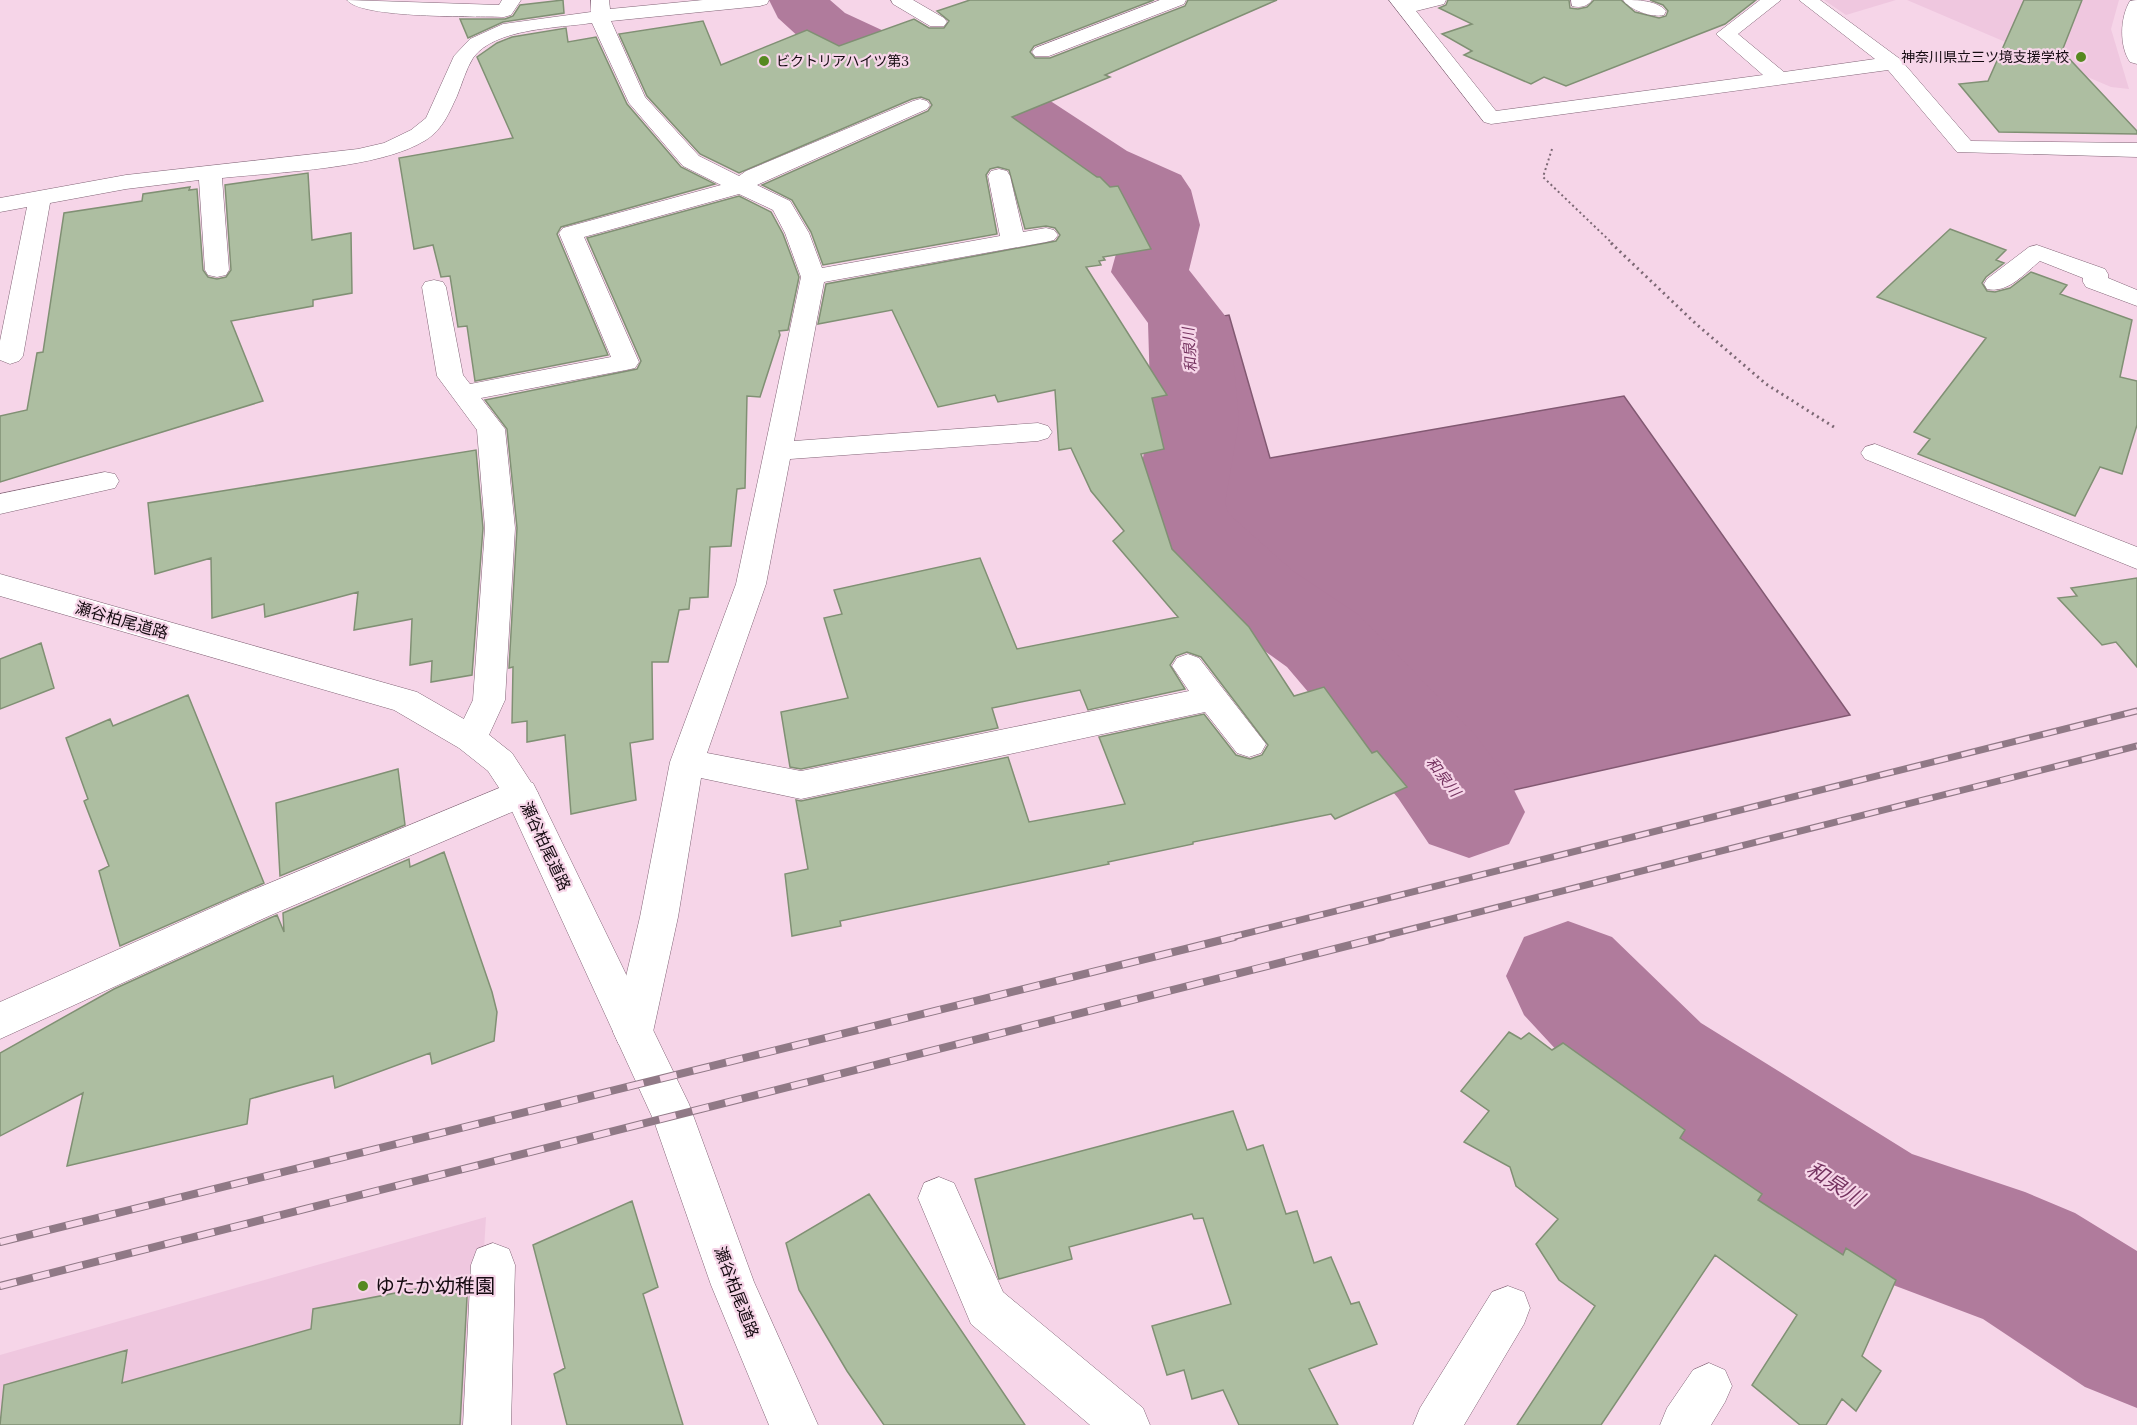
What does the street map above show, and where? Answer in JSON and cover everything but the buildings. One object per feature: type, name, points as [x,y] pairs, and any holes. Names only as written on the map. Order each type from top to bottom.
[{"type":"street","points":[[356,0],[376,7],[508,6]]},
{"type":"street","points":[[0,204],[126,182],[358,156],[391,148],[419,135],[435,121],[464,56],[477,43],[511,29],[600,8],[760,0]]},
{"type":"street","points":[[900,0],[937,22]]},
{"type":"street","points":[[1042,52],[1177,0]]},
{"type":"street","points":[[1401,4],[1437,0]]},
{"type":"street","points":[[1632,0],[1657,11]]},
{"type":"street","points":[[1772,0],[1726,34],[1779,78]]},
{"type":"street","points":[[1808,0],[1893,63],[1965,147],[2137,150]]},
{"type":"street","points":[[1401,4],[1491,118],[1893,63]]},
{"type":"street","points":[[2137,5],[2131,32],[2137,58]]},
{"type":"street","points":[[600,8],[602,26],[636,99],[692,162],[782,206],[797,233],[813,277],[751,584],[687,762],[659,917],[633,1032]]},
{"type":"street","points":[[465,393],[626,362],[571,233],[741,186],[754,176],[920,105]]},
{"type":"street","points":[[210,172],[217,270]]},
{"type":"street","points":[[999,176],[1013,241]]},
{"type":"street","points":[[10,356],[40,197]]},
{"type":"street","points":[[813,277],[1046,235]]},
{"type":"street","points":[[1996,284],[2037,252],[2096,274],[2095,282],[2137,298]]},
{"type":"street","points":[[434,287],[450,376],[491,429],[500,528],[489,700],[471,739]]},
{"type":"street","points":[[777,451],[1038,432]]},
{"type":"street","points":[[1875,453],[2137,559]]},
{"type":"street","points":[[0,504],[105,481]]},
{"type":"street","name":"瀬谷柏尾道路","points":[[0,585],[405,701],[471,739],[500,762],[521,794],[674,1118],[733,1285],[777,1391],[794,1425]]},
{"type":"street","points":[[1188,666],[1249,744]]},
{"type":"street","points":[[687,762],[801,786],[1213,698]]},
{"type":"street","points":[[0,1021],[256,905],[521,794]]},
{"type":"street","points":[[939,1198],[987,1308],[1126,1425]]},
{"type":"street","points":[[487,1425],[493,1265]]},
{"type":"street","points":[[1437,1425],[1508,1308]]},
{"type":"street","points":[[1684,1425],[1708,1386]]},
{"type":"path","points":[[1527,113],[1555,138],[1543,177],[1560,194],[1695,323],[1766,384],[1875,453]]},
{"type":"shaded area","name":"神奈川県立三ツ境支援学校","points":[[1824,0],[1896,0],[1846,15]]},
{"type":"shaded area","name":"神奈川県立三ツ境支援学校","points":[[1907,0],[2119,0],[2111,29],[2129,89],[2111,87]]},
{"type":"shaded area","points":[[1229,315],[1270,458],[1624,396],[1850,715],[1478,798],[1224,554],[1187,505],[1186,459],[1195,421],[1189,322]]},
{"type":"shaded area","name":"ゆたか幼稚園","points":[[486,1217],[473,1425],[0,1425],[0,1355]]},
{"type":"waterway","name":"和泉川","points":[[799,0],[800,5],[823,26],[864,45],[1005,101],[1102,166],[1155,190],[1162,225],[1150,272],[1189,322],[1195,421],[1179,503],[1187,529],[1258,596],[1323,641],[1437,767],[1469,812]]},
{"type":"waterway","name":"和泉川","points":[[1568,976],[1655,1065],[1876,1211],[2025,1263],[2137,1335]]},
{"type":"railway","points":[[1228,938],[2137,711]]},
{"type":"railway","points":[[1376,938],[2137,746]]},
{"type":"railway","points":[[0,1242],[1234,937]]},
{"type":"railway","points":[[0,1286],[1382,937]]},
{"type":"place","name":"神奈川県立三ツ境支援学校","points":[[2081,57]]},
{"type":"place","name":"ビクトリアハイツ第3","points":[[764,61]]},
{"type":"place","name":"ゆたか幼稚園","points":[[363,1286]]}]
